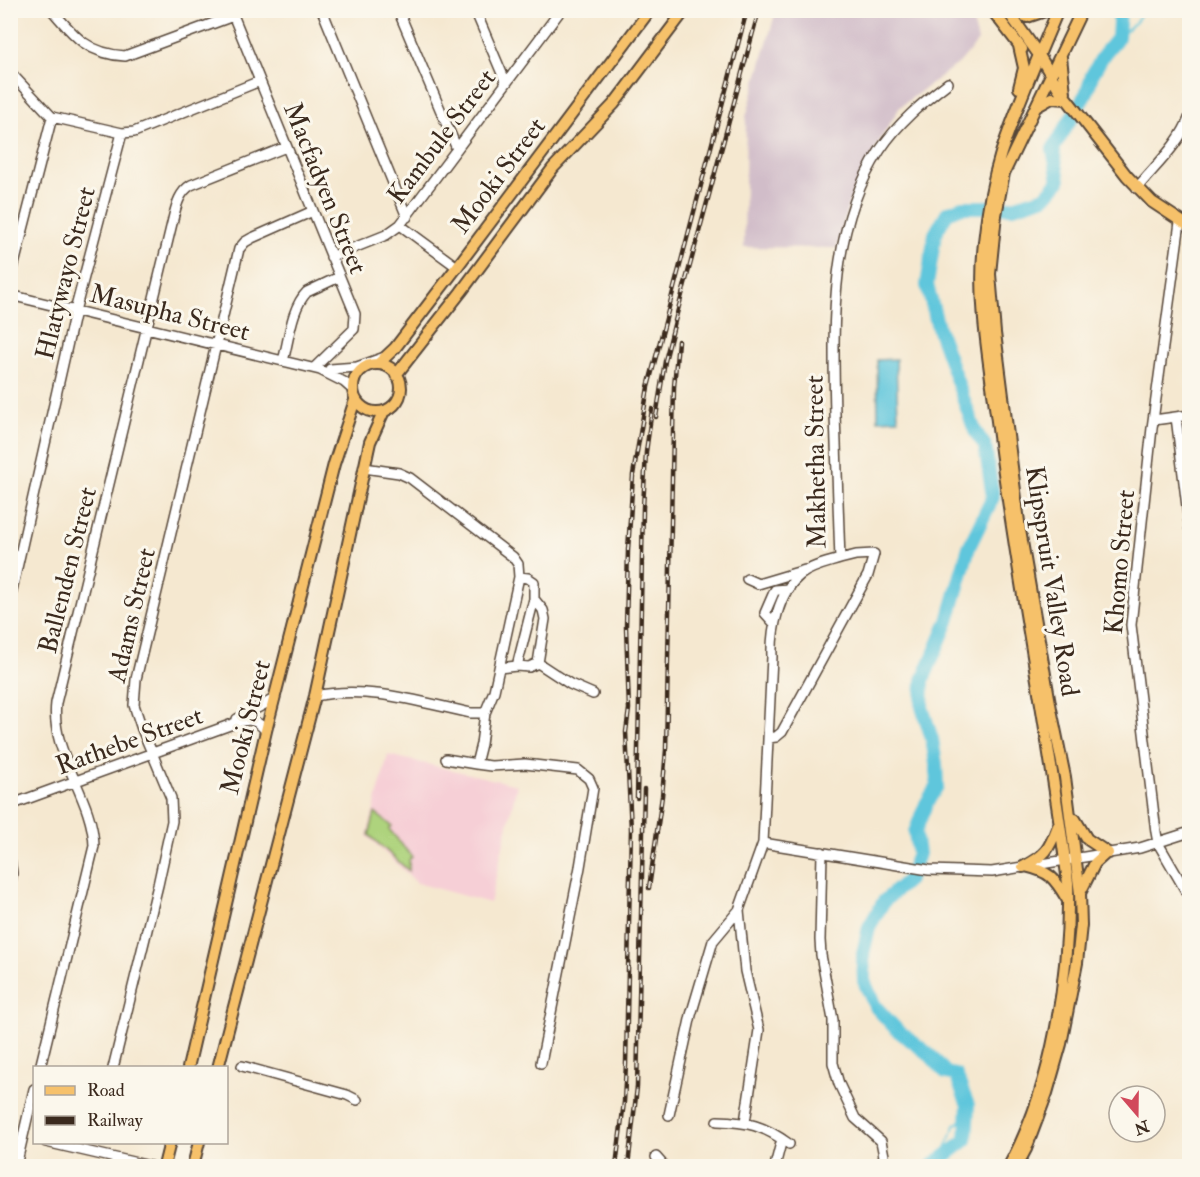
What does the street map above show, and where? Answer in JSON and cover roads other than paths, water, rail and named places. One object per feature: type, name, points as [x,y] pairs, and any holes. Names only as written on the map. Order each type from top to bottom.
[{"type":"main road","name":"Mooki Street","points":[[382,360],[395,348],[650,10]]},
{"type":"main road","name":"Mooki Street","points":[[398,379],[430,332],[553,168],[614,104],[684,10]]},
{"type":"main road","points":[[992,10],[1035,66],[1050,77]]},
{"type":"main road","points":[[1009,10],[1027,17],[1048,10]]},
{"type":"main road","points":[[1009,10],[1040,55],[1050,77],[1137,188],[1152,202],[1185,224]]},
{"type":"main road","name":"Klipspruit Valley Road","points":[[1009,1167],[1033,1110],[1053,1044],[1061,991],[1068,902],[1065,859],[1045,724],[1014,551],[983,298],[1000,154],[1058,10]]},
{"type":"main road","name":"Klipspruit Valley Road","points":[[996,190],[1082,10]]},
{"type":"main road","points":[[1000,154],[1004,134],[1023,77],[1019,46]]},
{"type":"main road","points":[[1061,55],[1062,81],[1066,99]]},
{"type":"main road","points":[[1036,106],[1052,98],[1066,99]]},
{"type":"main road","name":"Klipspruit Valley Road","points":[[988,242],[994,333],[1020,530],[1071,811],[1080,893],[1081,925],[1077,963],[1061,1044],[1047,1093],[1017,1167]]},
{"type":"main road","points":[[382,360],[398,379],[399,397],[394,404],[384,411],[366,410],[354,395],[353,382],[359,373],[382,360]]},
{"type":"main road","name":"Mooki Street","points":[[188,1066],[266,731],[334,464],[354,395]]},
{"type":"main road","points":[[219,1066],[315,696],[370,442],[384,411]]},
{"type":"main road","points":[[1071,811],[1087,839],[1107,853],[1095,863],[1080,893]]},
{"type":"main road","points":[[1024,867],[1045,854],[1059,824]]},
{"type":"main road","points":[[1024,867],[1043,871],[1053,876],[1068,902]]},
{"type":"main road","points":[[164,1167],[170,1144]]},
{"type":"main road","points":[[193,1167],[199,1144]]},
{"type":"street","points":[[52,10],[75,38],[109,54],[125,56],[232,13]]},
{"type":"street","points":[[322,10],[407,217]]},
{"type":"street","points":[[398,10],[457,149]]},
{"type":"street","points":[[475,10],[506,83]]},
{"type":"street","name":"Kambule Street","points":[[331,257],[386,235],[400,225],[557,12]]},
{"type":"street","name":"Macfadyen Street","points":[[232,13],[355,314],[354,329],[321,369]]},
{"type":"street","points":[[10,72],[52,117],[122,133],[134,132],[260,81]]},
{"type":"street","name":"Makhetha Street","points":[[739,910],[763,843],[771,638],[774,623],[789,589],[801,574],[840,559],[834,331],[840,261],[846,229],[858,194],[880,150],[915,111],[948,83]]},
{"type":"street","points":[[1137,188],[1179,136],[1190,116]]},
{"type":"street","points":[[10,280],[52,117]]},
{"type":"street","name":"Hlatywayo Street","points":[[10,599],[75,311],[122,133]]},
{"type":"street","name":"Ballenden Street","points":[[40,1066],[94,846],[92,824],[74,782],[56,725],[56,703],[174,215],[179,199],[186,188],[286,147]]},
{"type":"street","name":"Adams Street","points":[[112,1066],[171,832],[171,798],[137,716],[134,693],[236,259],[244,242],[313,211]]},
{"type":"street","name":"Khomo Street","points":[[1185,224],[1154,420],[1131,625],[1158,843],[1190,898]]},
{"type":"street","points":[[400,225],[457,267]]},
{"type":"street","points":[[284,361],[303,296],[339,277]]},
{"type":"street","name":"Masupha Street","points":[[10,295],[284,361],[321,369],[359,373]]},
{"type":"street","points":[[321,369],[357,367],[382,360]]},
{"type":"street","name":"Masupha Street","points":[[321,369],[344,382],[354,395]]},
{"type":"street","points":[[1154,420],[1190,415]]},
{"type":"street","points":[[1176,417],[1190,531]]},
{"type":"street","points":[[364,468],[399,473],[420,484],[513,557],[518,564],[519,577],[499,668],[485,713],[482,744],[476,764]]},
{"type":"street","points":[[768,738],[782,732],[868,575],[874,554],[840,559]]},
{"type":"street","points":[[747,579],[758,584],[813,568]]},
{"type":"street","points":[[518,666],[534,598],[534,582],[528,578],[519,577]]},
{"type":"street","points":[[534,598],[543,610],[545,619],[538,663]]},
{"type":"street","points":[[499,668],[529,667],[538,663]]},
{"type":"street","points":[[538,663],[570,684],[592,694]]},
{"type":"street","points":[[318,683],[330,693]]},
{"type":"street","points":[[315,696],[330,693],[378,693],[471,713],[485,713]]},
{"type":"street","name":"Rathebe Street","points":[[228,726],[274,699]]},
{"type":"street","name":"Rathebe Street","points":[[10,806],[243,721],[254,720],[266,731]]},
{"type":"street","points":[[446,759],[491,766],[525,764],[578,771],[589,779],[593,788],[578,879],[542,1063]]},
{"type":"street","points":[[763,843],[929,870],[992,872],[1158,843],[1190,832]]},
{"type":"street","points":[[822,852],[820,948],[833,1020],[833,1063],[839,1084],[855,1118],[881,1141],[884,1156],[880,1167]]},
{"type":"street","points":[[10,859],[12,873],[10,889]]},
{"type":"street","points":[[669,1115],[691,1016],[713,941],[739,910]]},
{"type":"street","points":[[739,910],[745,971],[759,1030],[745,1122]]},
{"type":"street","points":[[242,1066],[347,1095],[357,1100]]},
{"type":"street","points":[[16,1167],[33,1094]]},
{"type":"street","points":[[717,1121],[745,1122],[785,1141],[775,1167]]},
{"type":"street","points":[[24,1137],[33,1140]]},
{"type":"street","points":[[50,1144],[150,1167]]},
{"type":"street","points":[[90,1153],[93,1144]]},
{"type":"street","points":[[656,1157],[664,1167]]},
{"type":"water","points":[[896,359],[898,419],[878,420],[877,360]]},
{"type":"waterway","points":[[932,1166],[966,1140],[968,1105],[956,1075],[946,1073],[930,1055],[897,1030],[875,1006],[864,981],[863,954],[869,927],[884,901],[908,880],[918,854],[915,832],[926,804],[937,786],[932,739],[922,707],[923,680],[948,621],[969,547],[993,497],[985,446],[975,431],[939,331],[927,285],[935,234],[947,213],[962,207],[1013,207],[1045,197],[1059,181],[1053,149],[1087,92],[1092,75],[1104,54],[1118,37],[1120,10]]},
{"type":"waterway","points":[[1118,37],[1136,22],[1143,10]]},
{"type":"waterway","points":[[942,1158],[955,1125],[967,1116]]},
{"type":"railway","points":[[616,1166],[626,1064],[631,829],[626,732],[629,709],[626,627],[633,475],[648,387],[747,10]]},
{"type":"railway","points":[[656,417],[665,361],[676,317],[759,10]]},
{"type":"railway","points":[[649,888],[666,750],[674,387],[678,341]]},
{"type":"railway","points":[[637,798],[643,508],[646,452],[652,409]]},
{"type":"railway","points":[[628,1166],[637,1087],[644,789]]}]
